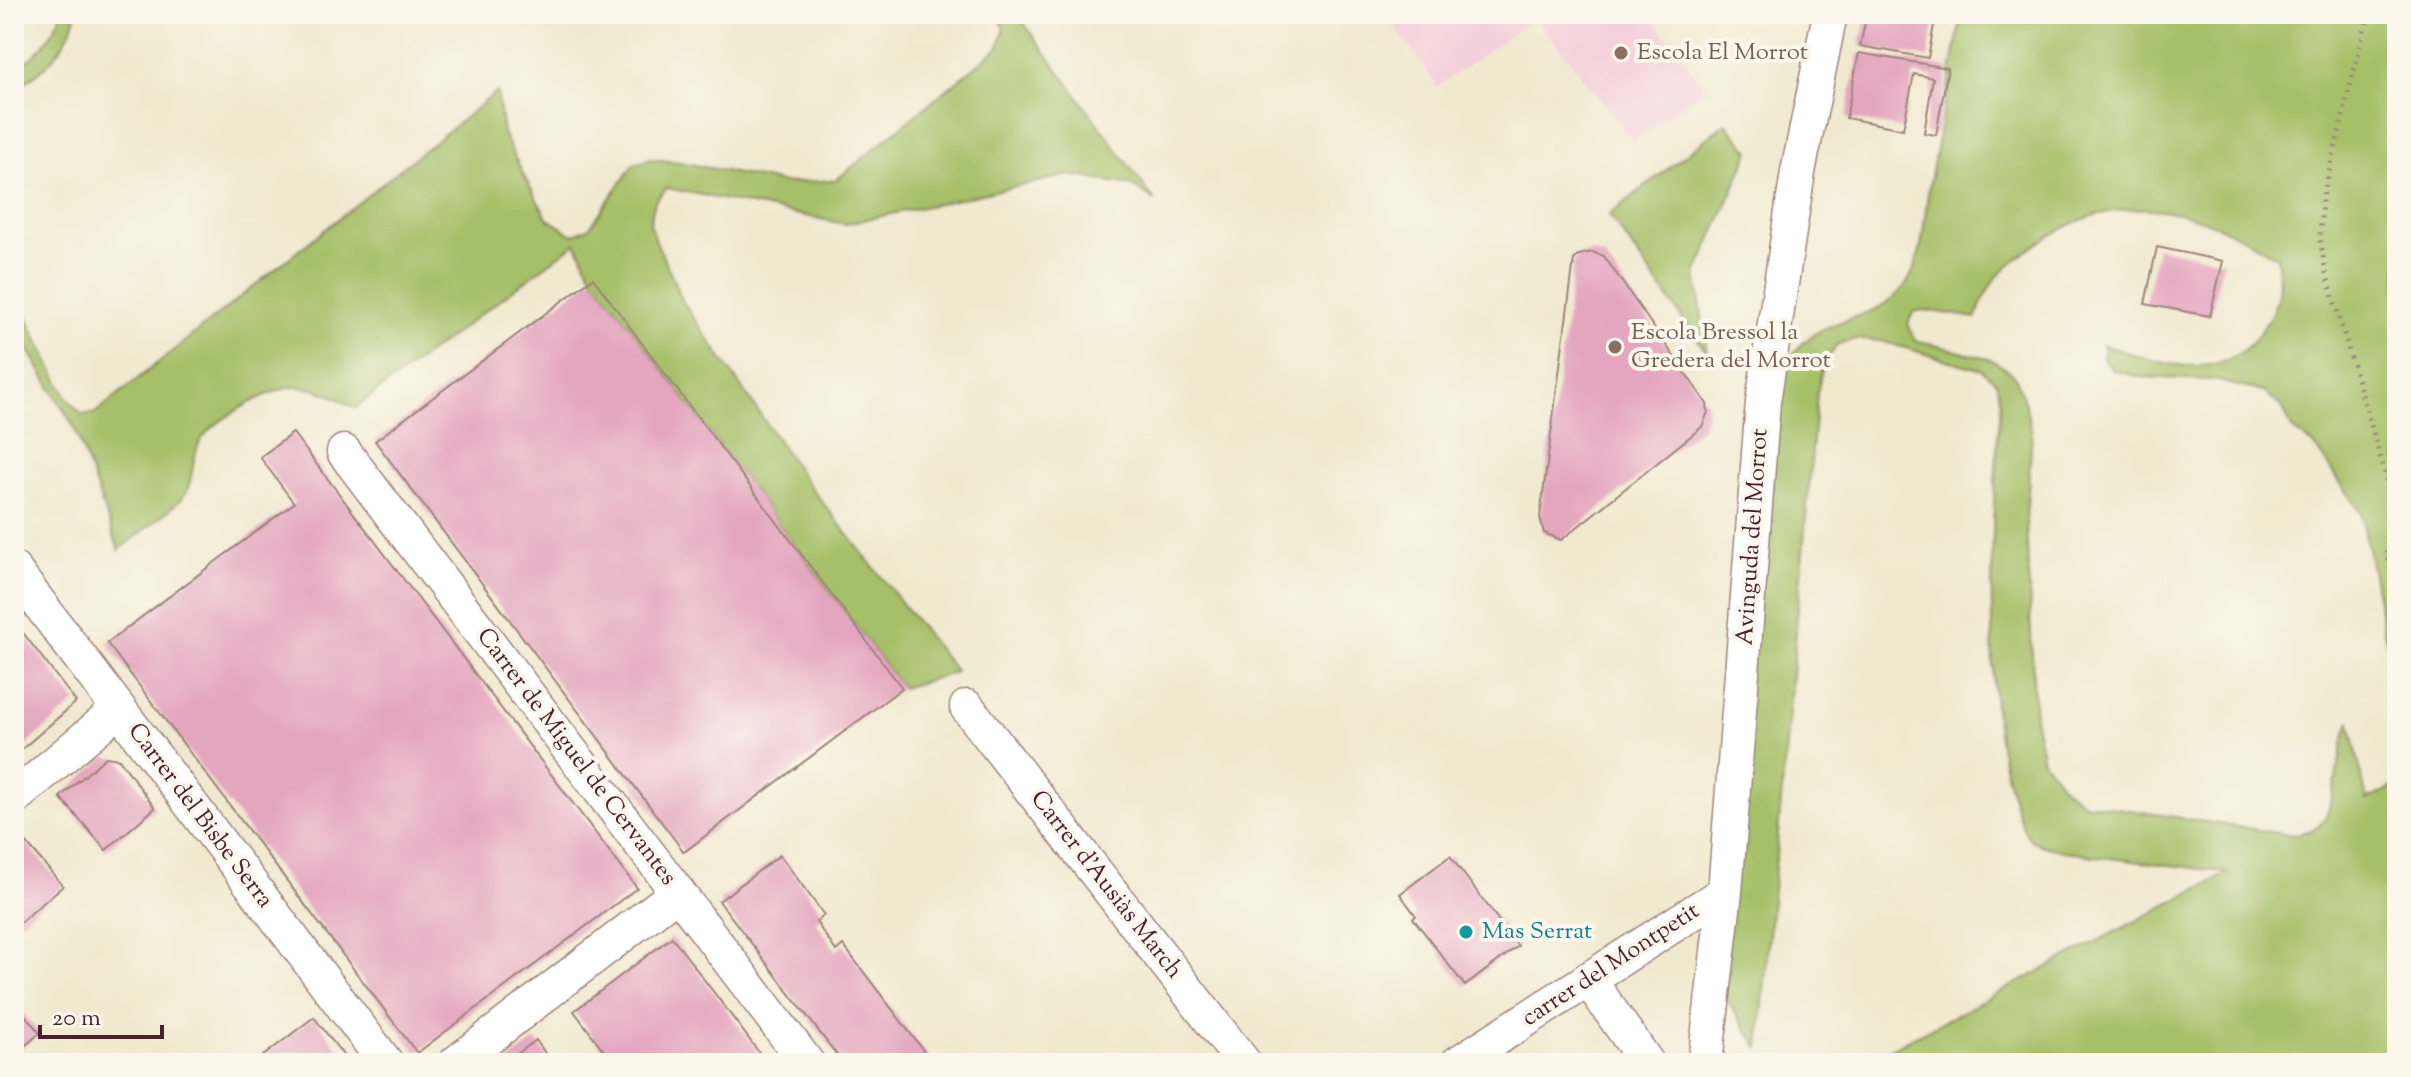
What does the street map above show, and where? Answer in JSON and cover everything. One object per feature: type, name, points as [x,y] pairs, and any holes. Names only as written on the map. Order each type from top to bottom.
[{"type":"street","name":"Avinguda del Morrot","points":[[1705,1063],[1725,892],[1763,402],[1798,172],[1830,14]]},
{"type":"street","name":"Carrer de Miguel de Cervantes","points":[[344,452],[807,1063]]},
{"type":"street","name":"Carrer del Bisbe Serra","points":[[14,570],[386,1063]]},
{"type":"street","name":"Carrer d'Ausiàs March","points":[[967,707],[1244,1063]]},
{"type":"street","points":[[14,798],[119,709]]},
{"type":"street","points":[[456,1063],[678,892]]},
{"type":"street","name":"carrer del Montpetit","points":[[1458,1063],[1725,892]]},
{"type":"street","points":[[1589,980],[1647,1063]]},
{"type":"path","points":[[2368,14],[2322,201],[2320,239],[2326,273],[2386,476],[2387,554],[2397,598]]},
{"type":"shaded area","name":"Escola El Morrot","points":[[1397,14],[1649,14],[1706,89],[1633,141],[1535,17],[1437,87],[1390,19]]},
{"type":"green space","points":[[61,14],[77,14],[67,38],[45,66],[14,89],[14,70],[42,46]]},
{"type":"green space","points":[[999,14],[1017,14],[1155,201],[1131,185],[1069,175],[845,224],[667,188],[655,201],[650,223],[683,302],[805,480],[956,672],[902,688],[593,278],[576,243],[355,408],[320,391],[297,387],[274,392],[231,414],[201,440],[189,487],[182,498],[119,550],[75,429],[14,325],[14,293],[67,398],[82,415],[95,413],[497,92],[503,133],[524,176],[547,218],[573,235],[590,227],[633,165],[649,159],[784,183],[836,180],[999,47],[1004,30]]},
{"type":"green space","points":[[1962,14],[2397,14],[2397,681],[2384,632],[2361,512],[2313,444],[2292,429],[2283,408],[2264,392],[2214,380],[2140,377],[2113,370],[2103,357],[2103,345],[2169,364],[2211,365],[2230,358],[2248,346],[2273,310],[2279,286],[2277,257],[2187,215],[2128,209],[2099,214],[2068,226],[2006,267],[1992,283],[1976,318],[1924,310],[1913,312],[1908,324],[1915,340],[1992,360],[2005,368],[2016,378],[2026,407],[2032,433],[2026,520],[2035,722],[2043,760],[2064,788],[2084,803],[2291,835],[2306,832],[2320,825],[2326,816],[2350,722],[2367,800],[2397,785],[2397,1063],[1864,1063],[2228,873],[2065,851],[2043,846],[2028,836],[2007,779],[1994,694],[1993,543],[2001,403],[1997,383],[1982,370],[1881,341],[1855,339],[1836,345],[1823,367],[1817,393],[1759,1048],[1715,982],[1763,402],[1788,360],[1809,338],[1832,325],[1883,305],[1911,277],[1922,243],[1928,194]]},
{"type":"green space","points":[[1726,123],[1750,151],[1696,274],[1707,353],[1609,215]]},
{"type":"building","points":[[1867,14],[1936,14],[1928,58],[1860,46]]},
{"type":"building","points":[[1859,53],[1948,68],[1936,135],[1924,133],[1933,78],[1914,74],[1903,129],[1846,118]]},
{"type":"building","points":[[2157,247],[2223,261],[2210,316],[2145,304]]},
{"type":"building","name":"Escola Bressol la Gredera del Morrot","points":[[1592,252],[1604,256],[1707,404],[1708,412],[1702,427],[1561,540],[1544,533],[1540,517],[1574,260],[1579,255]]},
{"type":"building","points":[[593,278],[902,688],[684,852],[375,441]]},
{"type":"building","points":[[293,433],[637,888],[417,1053],[107,643],[294,503],[260,457]]},
{"type":"building","points":[[14,621],[76,702],[14,756]]},
{"type":"building","points":[[106,757],[119,759],[155,808],[106,850],[60,797]]},
{"type":"building","points":[[18,833],[63,886],[17,925],[14,920],[14,837]]},
{"type":"building","points":[[780,855],[824,915],[816,922],[836,951],[843,945],[933,1063],[843,1063],[719,901]]},
{"type":"building","name":"Mas Serrat","points":[[1450,856],[1518,946],[1465,986],[1413,918],[1416,916],[1400,894]]},
{"type":"building","points":[[672,937],[767,1063],[613,1063],[574,1011]]},
{"type":"building","points":[[14,1002],[40,1033],[14,1055]]},
{"type":"building","points":[[314,1017],[349,1063],[254,1063]]},
{"type":"building","points":[[536,1040],[552,1063],[505,1063]]},
{"type":"place","name":"Escola El Morrot","points":[[1621,53]]},
{"type":"place","name":"Escola Bressol la Gredera del Morrot","points":[[1615,347]]},
{"type":"place","name":"Mas Serrat","points":[[1466,932]]}]
